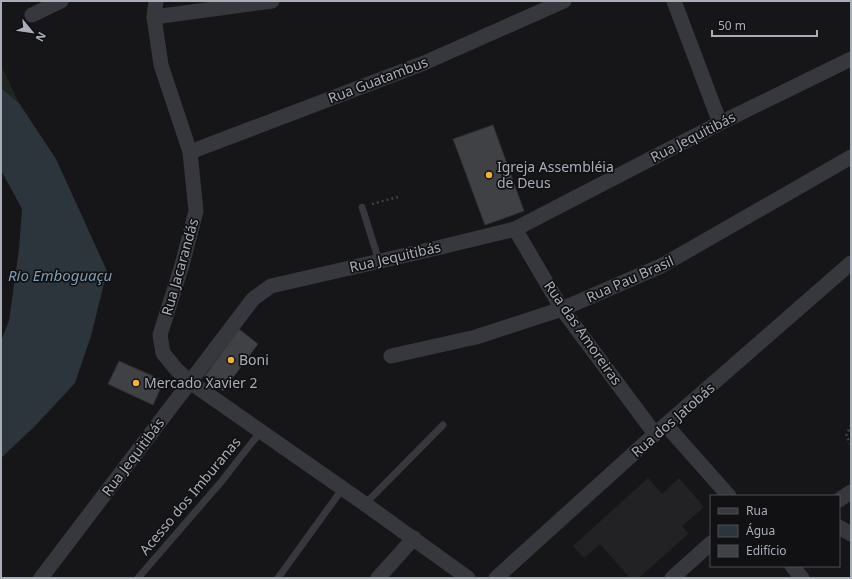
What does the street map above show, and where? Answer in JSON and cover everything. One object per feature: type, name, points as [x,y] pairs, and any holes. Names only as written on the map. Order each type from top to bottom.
[{"type":"street","points":[[32,15],[61,1]]},
{"type":"street","name":"Rua Jacarandás","points":[[156,1],[154,18],[161,65],[190,152],[196,212],[182,265],[160,335],[163,353],[176,369],[190,382],[414,538],[468,578]]},
{"type":"street","points":[[154,18],[272,1]]},
{"type":"street","name":"Rua Guatambus","points":[[190,152],[424,63],[564,1]]},
{"type":"street","points":[[674,1],[720,123]]},
{"type":"street","name":"Rua Jequitibás","points":[[41,578],[253,299],[271,286],[515,229],[720,123],[851,59]]},
{"type":"street","name":"Rua Pau Brasil","points":[[391,356],[476,337],[562,309],[661,266],[850,159]]},
{"type":"street","name":"Rua das Amoreiras","points":[[515,229],[562,309],[661,430],[728,495]]},
{"type":"street","name":"Rua dos Jatobás","points":[[496,578],[851,263]]},
{"type":"street","points":[[840,499],[851,492]]},
{"type":"street","points":[[840,528],[851,534]]},
{"type":"street","points":[[378,578],[414,538]]},
{"type":"street","points":[[672,578],[710,544]]},
{"type":"street","points":[[793,567],[802,578]]},
{"type":"lane","points":[[362,207],[379,261]]},
{"type":"lane","points":[[365,504],[443,425]]},
{"type":"lane","name":"Acesso dos Imburanas","points":[[140,576],[221,482],[260,431]]},
{"type":"lane","points":[[278,578],[343,488]]},
{"type":"lane","points":[[140,576],[148,578]]},
{"type":"path","points":[[362,207],[398,197]]},
{"type":"path","points":[[851,425],[846,436],[851,444]]},
{"type":"shaded area","points":[[1,65],[19,103],[1,88]]},
{"type":"shaded area","points":[[648,478],[662,494],[679,478],[704,507],[682,526],[688,534],[639,578],[630,578],[600,544],[584,558],[573,546]]},
{"type":"water","name":"Rio Emboguaçu","points":[[1,88],[19,103],[56,159],[107,271],[91,336],[75,383],[35,426],[1,458],[1,341],[9,321],[19,249],[22,209],[1,170]]},
{"type":"building","name":"Igreja Assembléia de Deus","points":[[493,125],[524,211],[485,225],[453,139]]},
{"type":"building","name":"Boni","points":[[239,329],[258,344],[223,391],[204,377]]},
{"type":"building","name":"Mercado Xavier 2","points":[[119,361],[164,381],[153,405],[108,384]]},
{"type":"place","name":"Igreja Assembléia de Deus","points":[[489,175]]},
{"type":"place","name":"Boni","points":[[231,360]]},
{"type":"place","name":"Mercado Xavier 2","points":[[136,383]]}]
